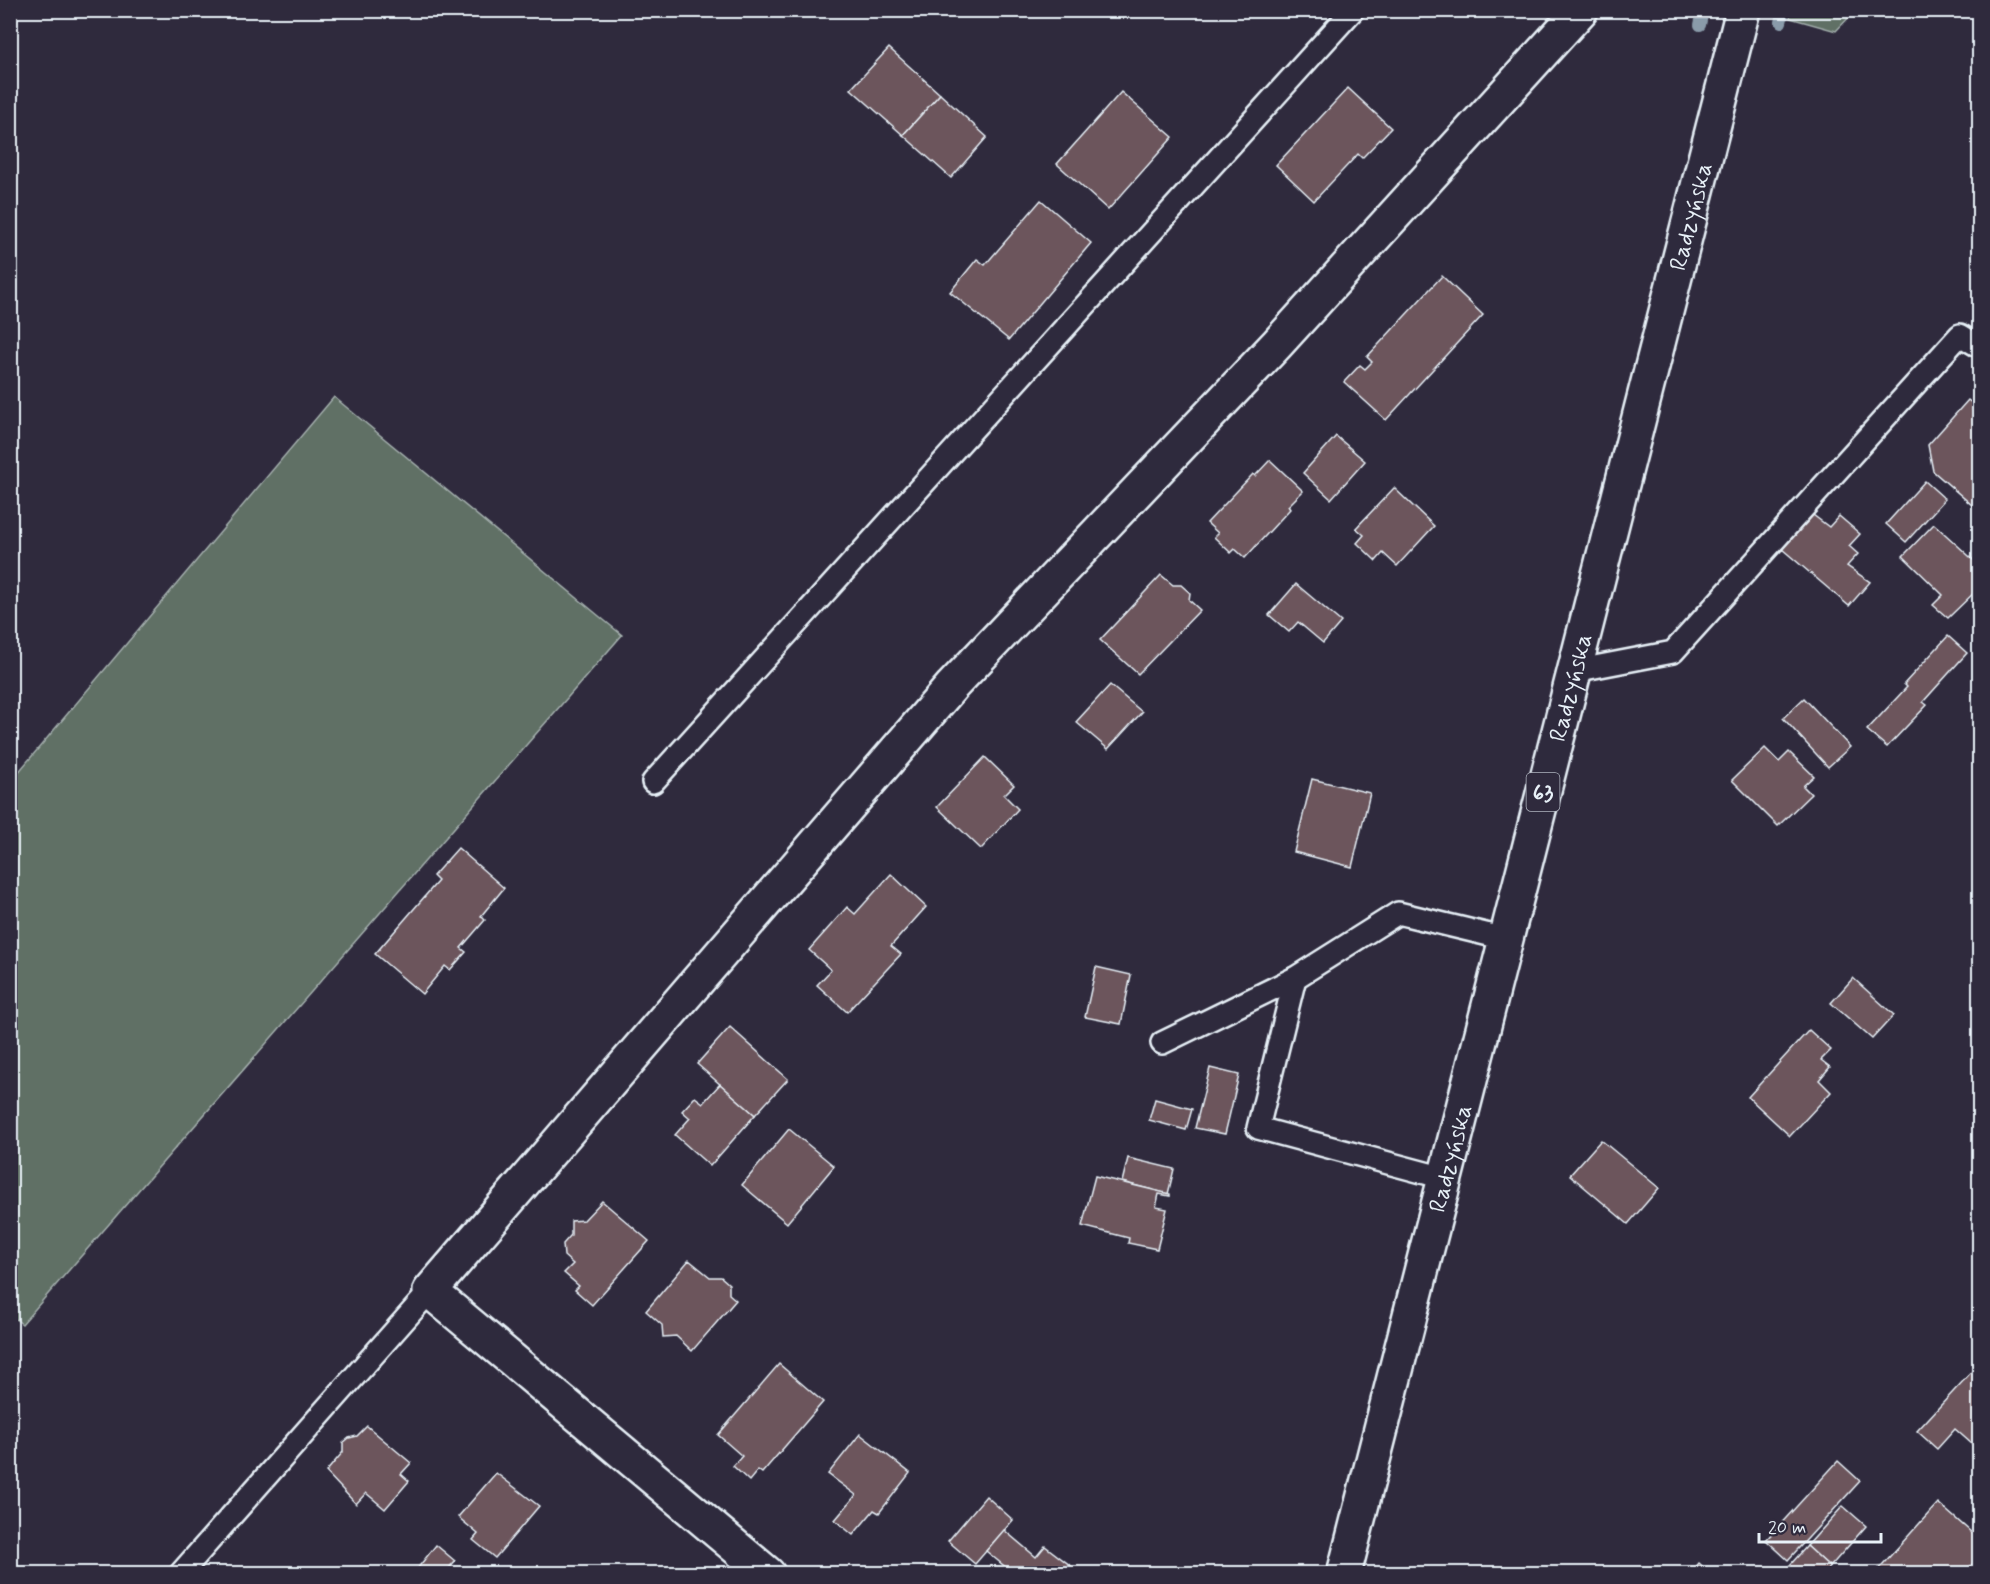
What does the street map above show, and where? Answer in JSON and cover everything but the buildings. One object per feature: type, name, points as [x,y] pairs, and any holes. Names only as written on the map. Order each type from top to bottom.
[{"type":"street","points":[[768,1574],[430,1291],[952,686],[1277,344],[1581,10]]},
{"type":"street","name":"Radzyńska","points":[[1344,1574],[1743,10]]},
{"type":"lane","points":[[653,782],[1353,10]]},
{"type":"lane","points":[[1574,671],[1673,652],[1960,335],[1980,346]]},
{"type":"lane","points":[[1162,1042],[1294,978],[1398,913],[1506,939]]},
{"type":"lane","points":[[1294,978],[1258,1128],[1444,1178]]},
{"type":"lane","points":[[180,1574],[430,1291]]},
{"type":"green space","points":[[1791,11],[1855,11],[1836,31],[1790,18]]},
{"type":"green space","points":[[334,397],[622,635],[22,1324],[10,1315],[11,781]]},
{"type":"waterway","points":[[1700,25],[1703,10]]},
{"type":"waterway","points":[[1781,22],[1784,10]]}]
